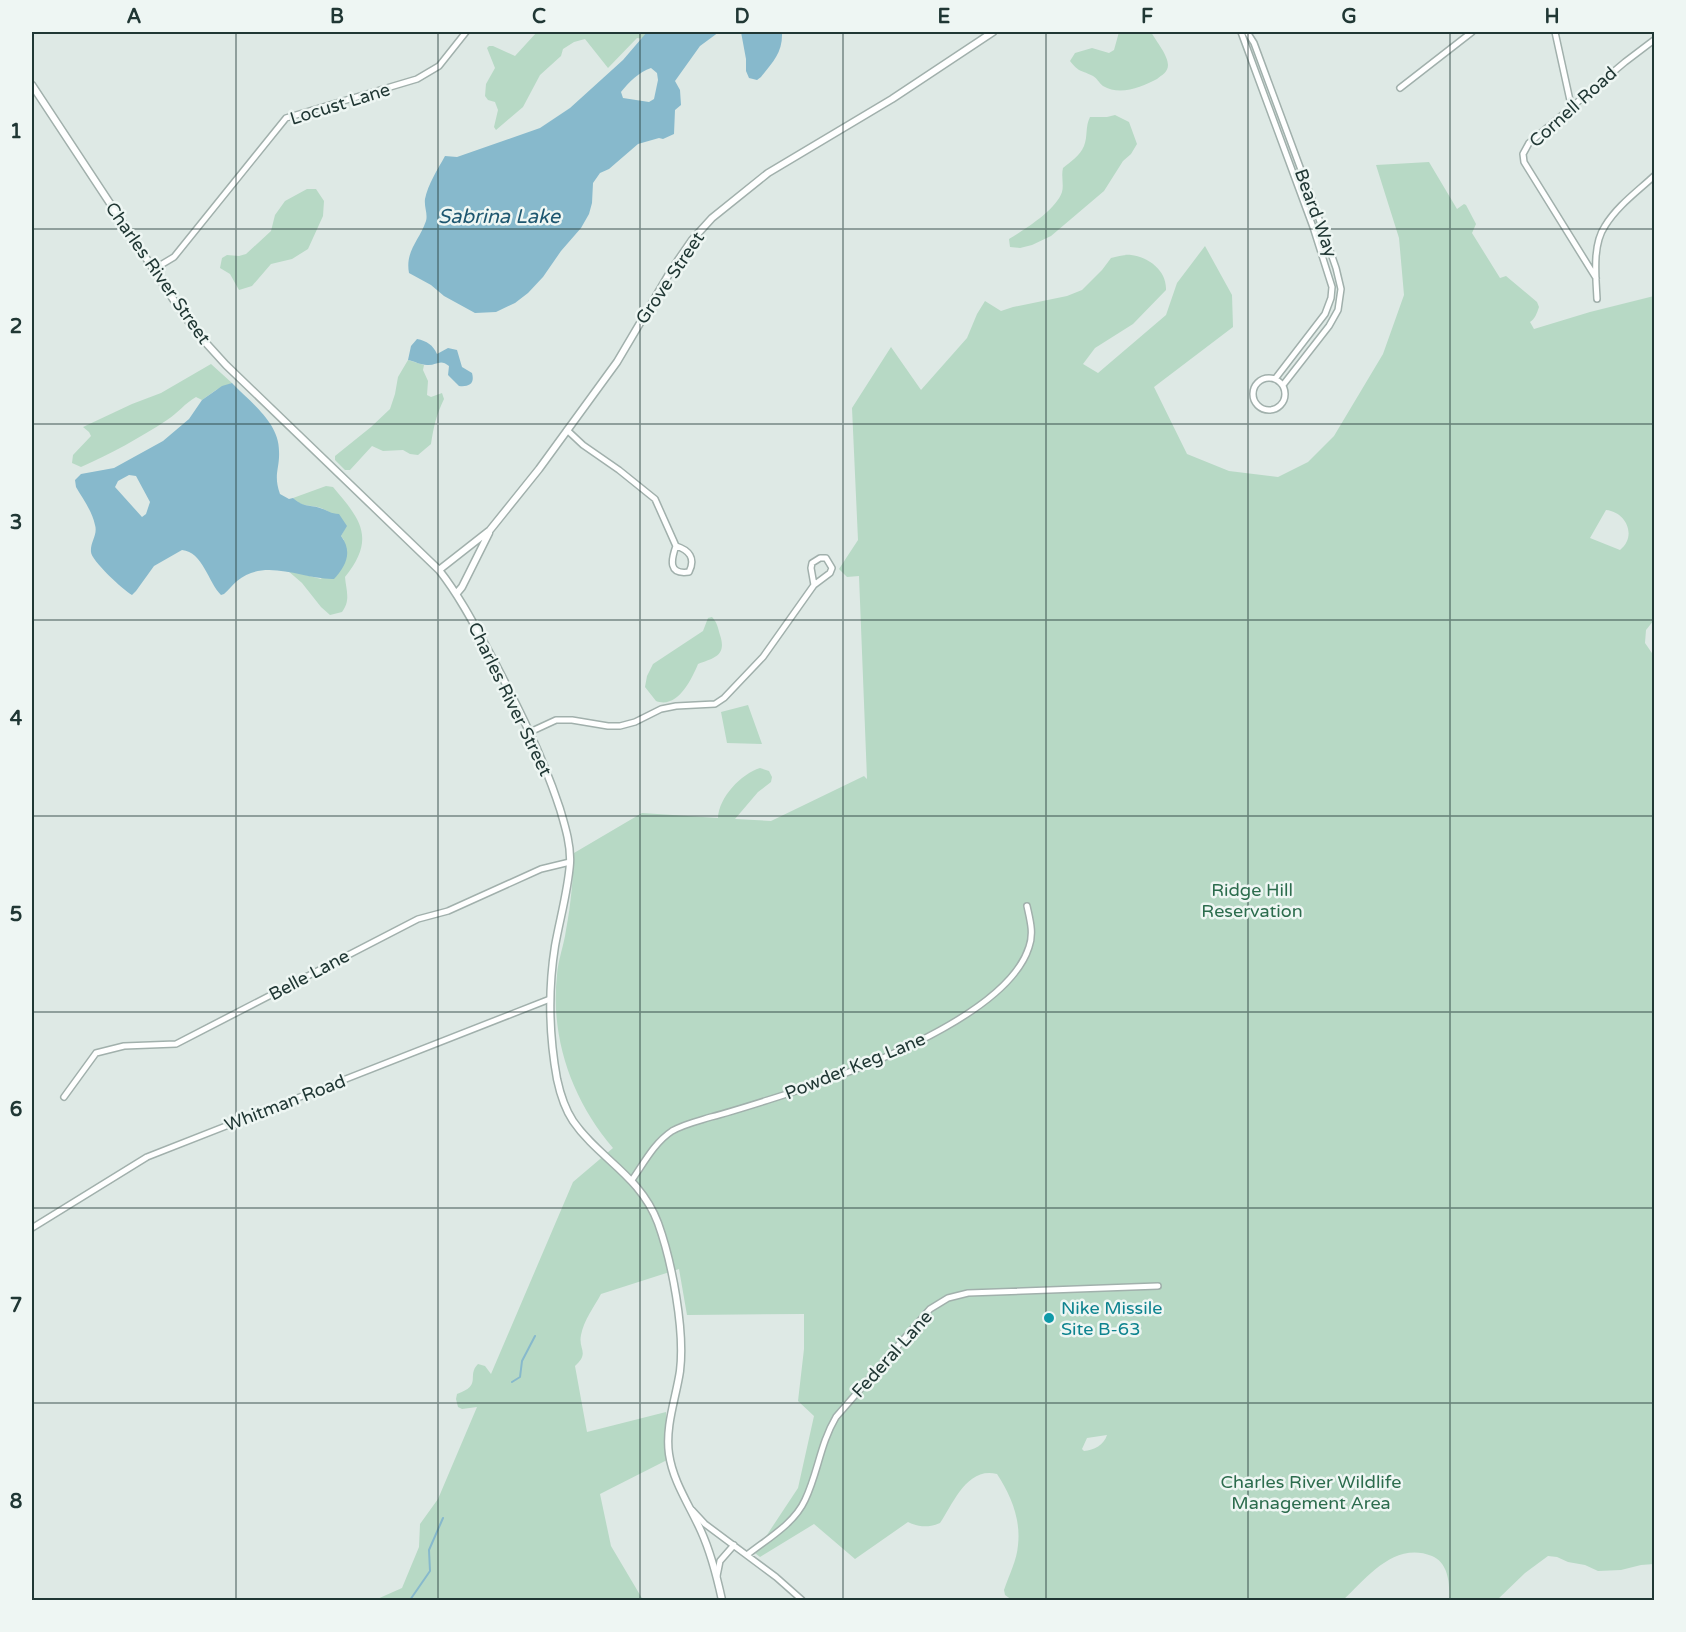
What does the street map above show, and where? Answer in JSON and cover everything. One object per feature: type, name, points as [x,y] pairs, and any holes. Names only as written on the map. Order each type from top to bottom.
[{"type":"street","name":"Locust Lane","points":[[152,268],[174,257],[286,118],[417,79],[439,66],[466,32]]},
{"type":"street","name":"Grove Street","points":[[439,570],[490,530],[539,469],[617,362],[672,269],[692,240],[712,218],[768,173],[904,92],[993,32]]},
{"type":"street","name":"Beard Way","points":[[1241,32],[1313,227],[1332,287],[1325,314],[1275,379],[1264,379],[1254,387],[1253,397],[1260,408],[1269,411],[1280,406],[1286,397],[1283,385],[1338,310],[1341,289],[1317,213],[1254,43],[1247,32]]},
{"type":"street","points":[[1400,88],[1472,32]]},
{"type":"street","points":[[1555,32],[1571,105]]},
{"type":"street","name":"Cornell Road","points":[[1596,278],[1524,162],[1523,154],[1529,143],[1571,105],[1654,40]]},
{"type":"street","name":"Charles River Street","points":[[32,85],[196,332],[226,365],[439,570],[457,593],[530,732],[545,765],[562,817],[570,862],[555,947],[550,999],[558,1081],[566,1108],[574,1122],[632,1180],[646,1199],[657,1219],[667,1249],[676,1301],[680,1354],[680,1370],[670,1420],[669,1453],[678,1486],[702,1534],[717,1576],[722,1600]]},
{"type":"street","points":[[1597,299],[1598,242],[1603,227],[1612,215],[1654,176]]},
{"type":"street","points":[[1275,379],[1283,385]]},
{"type":"street","points":[[567,430],[583,445],[619,470],[654,499],[676,546],[688,551],[692,557],[693,563],[689,572],[680,572],[673,567],[671,561],[676,546]]},
{"type":"street","points":[[457,593],[490,530]]},
{"type":"street","points":[[530,732],[556,720],[620,726],[635,722],[661,709],[715,704],[724,698],[763,657],[814,585],[830,573],[832,568],[826,558],[820,558],[812,563],[814,585]]},
{"type":"street","name":"Belle Lane","points":[[64,1097],[96,1053],[124,1046],[176,1044],[418,919],[448,911],[541,869],[570,862]]},
{"type":"street","name":"Powder Keg Lane","points":[[632,1180],[655,1147],[682,1126],[791,1093],[856,1069],[921,1040],[970,1012],[1008,979],[1029,948],[1032,926],[1027,906]]},
{"type":"street","name":"Whitman Road","points":[[32,1228],[147,1157],[550,999]]},
{"type":"street","name":"Federal Lane","points":[[747,1555],[790,1521],[799,1509],[812,1482],[826,1434],[836,1417],[915,1325],[938,1304],[968,1293],[1158,1286]]},
{"type":"street","points":[[690,1509],[705,1524],[802,1600]]},
{"type":"street","points":[[717,1576],[720,1561],[734,1545]]},
{"type":"green space","points":[[537,32],[651,32],[645,39],[637,38],[608,68],[585,39],[574,42],[563,49],[561,56],[540,75],[523,107],[496,130],[494,127],[498,110],[495,102],[488,100],[485,96],[486,84],[495,68],[487,48],[493,46],[515,56]]},
{"type":"green space","points":[[1119,32],[1151,32],[1166,57],[1168,67],[1166,71],[1145,85],[1116,90],[1103,86],[1070,61],[1075,53],[1092,48],[1109,53],[1114,50]]},
{"type":"green space","points":[[1115,115],[1129,122],[1137,144],[1104,191],[1051,236],[1032,245],[1020,248],[1010,247],[1009,239],[1039,219],[1059,199],[1063,189],[1063,168],[1082,150],[1090,117]]},
{"type":"green space","name":"Ridge Hill Reservation","points":[[1429,162],[1457,209],[1466,205],[1476,224],[1472,233],[1500,278],[1506,276],[1537,302],[1539,307],[1535,318],[1530,322],[1534,329],[1654,296],[1654,620],[1646,630],[1645,643],[1654,656],[1654,1564],[1621,1570],[1598,1571],[1585,1565],[1548,1556],[1525,1573],[1497,1600],[1449,1600],[1449,1581],[1438,1559],[1418,1553],[1405,1553],[1382,1564],[1343,1600],[1012,1600],[1005,1595],[1004,1590],[1017,1551],[1018,1526],[1007,1490],[997,1474],[986,1473],[969,1481],[962,1488],[940,1523],[924,1526],[908,1522],[855,1559],[814,1524],[760,1557],[755,1553],[798,1488],[814,1416],[798,1401],[804,1349],[804,1314],[687,1315],[679,1269],[601,1294],[582,1329],[580,1340],[583,1354],[575,1366],[587,1432],[666,1412],[669,1459],[600,1494],[611,1546],[643,1600],[375,1600],[402,1588],[419,1547],[420,1524],[438,1499],[477,1407],[462,1409],[458,1407],[457,1394],[470,1387],[473,1372],[478,1364],[485,1366],[491,1374],[573,1182],[613,1148],[586,1110],[575,1089],[561,1045],[557,1022],[557,975],[569,911],[574,853],[642,813],[718,818],[722,802],[732,787],[746,775],[760,768],[769,771],[772,777],[771,782],[758,792],[735,819],[771,821],[864,776],[867,779],[859,576],[847,577],[839,569],[858,540],[852,408],[891,347],[921,390],[967,338],[985,301],[1001,311],[1067,296],[1082,290],[1111,258],[1124,255],[1138,256],[1156,266],[1166,283],[1166,290],[1133,324],[1095,348],[1083,364],[1098,373],[1166,315],[1177,283],[1205,246],[1232,295],[1233,327],[1154,387],[1187,454],[1229,471],[1278,477],[1308,462],[1334,436],[1383,354],[1404,295],[1399,238],[1376,165]],"holes":[[[1606,510],[1619,515],[1627,526],[1628,539],[1620,550],[1590,538]],[[1107,1435],[1104,1442],[1095,1448],[1084,1451],[1082,1449],[1087,1438]]]},
{"type":"green space","points":[[307,189],[316,189],[324,201],[323,216],[308,249],[292,259],[271,264],[252,286],[239,290],[230,274],[220,268],[222,258],[227,255],[246,254],[271,231],[275,215],[285,201]]},
{"type":"green space","points":[[408,360],[424,365],[423,370],[428,381],[427,395],[431,397],[442,393],[444,399],[431,444],[418,455],[403,450],[383,451],[372,446],[350,470],[345,470],[335,460],[335,456],[390,409],[398,377]]},
{"type":"green space","points":[[211,364],[232,383],[202,400],[196,397],[157,427],[103,457],[81,467],[72,463],[73,455],[91,436],[83,427],[161,393]]},
{"type":"green space","points":[[326,486],[333,487],[351,510],[361,530],[362,540],[355,563],[345,577],[347,595],[345,608],[342,612],[330,615],[302,583],[287,570],[321,579],[344,540],[341,536],[346,526],[328,511],[301,504],[293,498]]},
{"type":"green space","points":[[712,617],[722,642],[718,655],[698,664],[687,685],[677,697],[670,701],[656,701],[645,687],[653,664],[703,631],[708,618]]},
{"type":"green space","points":[[748,705],[762,744],[727,743],[721,712]]},
{"type":"water","name":"Sabrina Lake","points":[[647,32],[719,32],[700,46],[675,81],[680,90],[681,105],[675,110],[674,134],[663,139],[638,144],[609,169],[600,173],[593,183],[592,203],[581,228],[528,293],[515,303],[496,312],[475,313],[409,273],[409,258],[426,221],[426,193],[445,156],[457,157],[540,128],[570,108],[623,60]],"holes":[[[651,68],[657,73],[654,99],[649,102],[623,98],[621,92],[638,75]]]},
{"type":"water","points":[[741,32],[782,32],[781,45],[776,56],[757,80],[749,78],[746,71]]},
{"type":"water","points":[[417,339],[429,344],[437,354],[448,348],[457,350],[462,367],[472,373],[472,382],[466,386],[459,386],[448,375],[449,366],[443,363],[427,365],[408,360],[411,346]]},
{"type":"water","points":[[232,383],[262,413],[274,431],[279,451],[277,477],[280,494],[289,499],[293,498],[303,505],[339,514],[347,526],[341,536],[347,548],[345,564],[334,579],[272,570],[248,574],[221,595],[195,556],[182,550],[154,566],[132,595],[108,575],[92,556],[91,548],[96,532],[94,520],[76,487],[75,480],[81,474],[114,468],[163,441],[189,419],[202,400],[222,386]],"holes":[[[129,475],[136,476],[150,502],[146,514],[142,517],[115,487],[118,481]]]},
{"type":"waterway","points":[[512,1382],[520,1377],[522,1361],[535,1336]]},
{"type":"waterway","points":[[410,1600],[430,1571],[429,1550],[443,1518]]},
{"type":"place","name":"Nike Missile Site B-63","points":[[1049,1318]]},
{"type":"park label","name":"Charles River Wildlife Management Area","points":[[1311,1492]]}]
